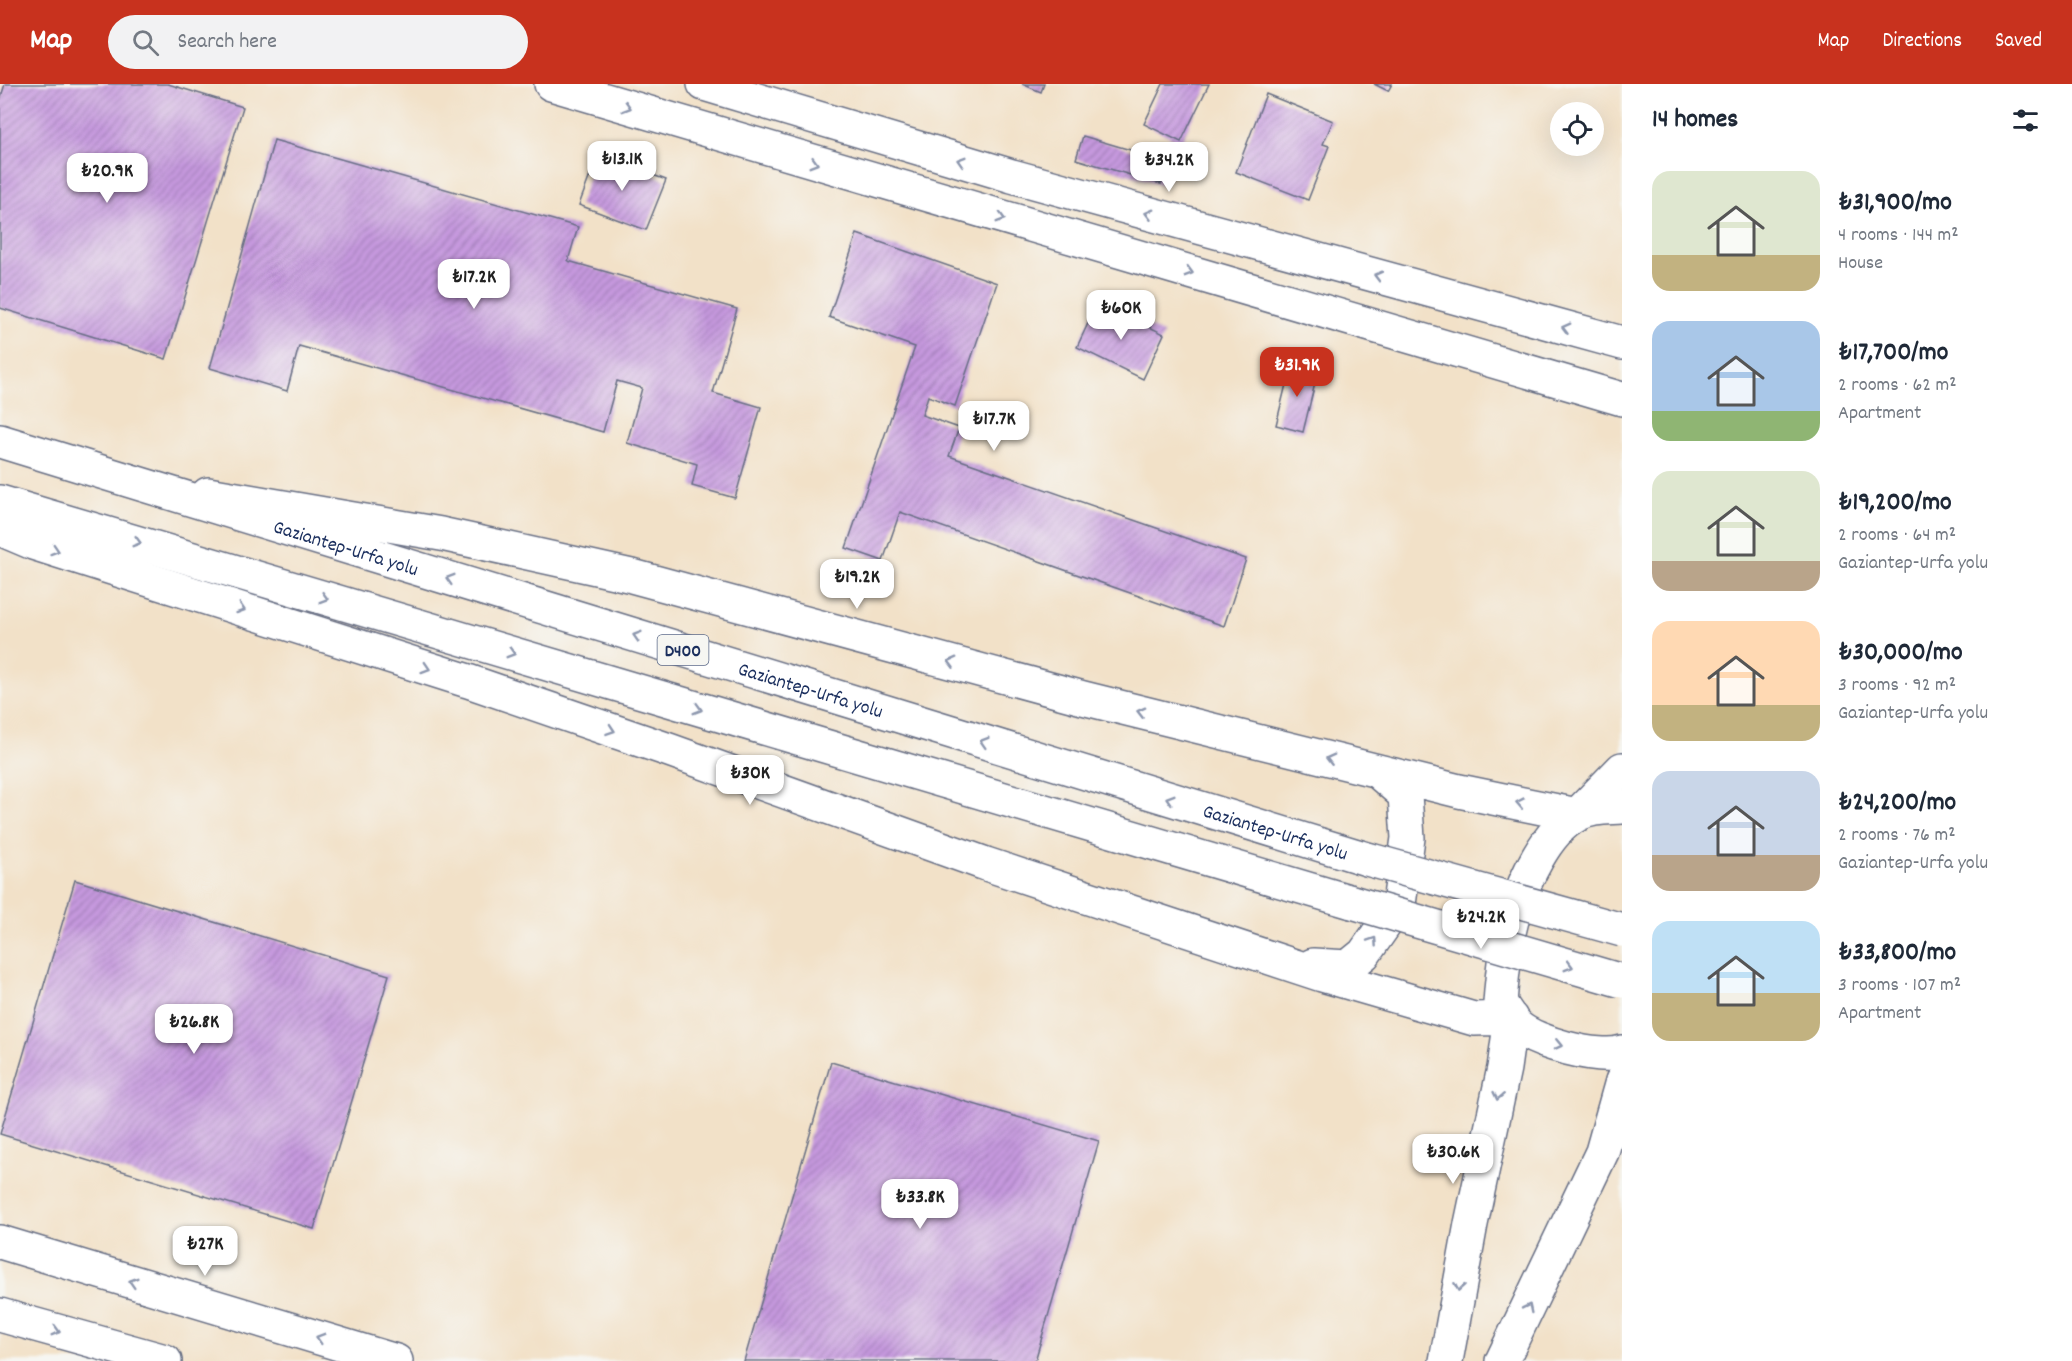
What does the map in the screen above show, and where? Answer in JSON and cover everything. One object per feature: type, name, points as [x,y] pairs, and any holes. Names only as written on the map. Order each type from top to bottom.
[{"type":"main road","points":[[551,84],[1622,399]]},
{"type":"main road","points":[[704,84],[1012,176],[1622,344]]},
{"type":"main road","name":"Gaziantep-Urfa yolu","points":[[0,441],[1367,859],[1622,930]]},
{"type":"main road","points":[[123,479],[441,534],[632,576],[1071,694],[1459,791],[1577,815],[1598,808],[1622,807]]},
{"type":"main road","points":[[0,502],[1622,981]]},
{"type":"main road","points":[[0,529],[45,547],[468,681],[669,750],[986,864],[1284,963],[1474,1019],[1511,1018]]},
{"type":"main road","points":[[1622,769],[1577,815],[1557,830],[1540,852],[1514,913],[1502,977],[1500,1003],[1518,1027],[1547,1043],[1597,1054],[1622,1052]]},
{"type":"main road","points":[[1284,963],[1348,967],[1364,954],[1399,904],[1408,838],[1405,795],[1376,771]]},
{"type":"main road","points":[[1446,1361],[1471,1224],[1504,1068],[1511,1018]]},
{"type":"main road","points":[[1502,1361],[1602,1152],[1622,1081]]},
{"type":"main road","points":[[0,1242],[396,1361]]},
{"type":"main road","points":[[0,1315],[165,1361]]},
{"type":"building","points":[[5,84],[168,84],[243,107],[166,359],[0,308],[0,100]]},
{"type":"building","points":[[1022,84],[1044,84],[1041,92]]},
{"type":"building","points":[[1163,84],[1209,84],[1181,142],[1144,124]]},
{"type":"building","points":[[1374,84],[1392,84],[1388,91]]},
{"type":"building","points":[[1266,94],[1333,121],[1323,144],[1329,146],[1308,200],[1236,172]]},
{"type":"building","points":[[1083,136],[1168,161],[1161,184],[1076,159]]},
{"type":"building","points":[[274,140],[578,227],[568,261],[737,309],[713,393],[761,407],[735,498],[692,486],[697,464],[627,443],[642,388],[617,381],[603,432],[299,346],[287,391],[210,368]]},
{"type":"building","points":[[598,154],[666,180],[646,230],[579,205]]},
{"type":"building","points":[[857,234],[997,283],[955,406],[928,396],[922,415],[959,428],[949,456],[1246,559],[1224,626],[900,512],[883,561],[846,548],[915,347],[829,317]]},
{"type":"building","points":[[1098,302],[1164,334],[1143,379],[1077,347]]},
{"type":"building","points":[[1291,364],[1318,371],[1303,432],[1276,425]]},
{"type":"building","points":[[75,880],[389,975],[314,1229],[0,1134]]},
{"type":"building","points":[[831,1062],[1099,1141],[1035,1361],[744,1361]]}]
